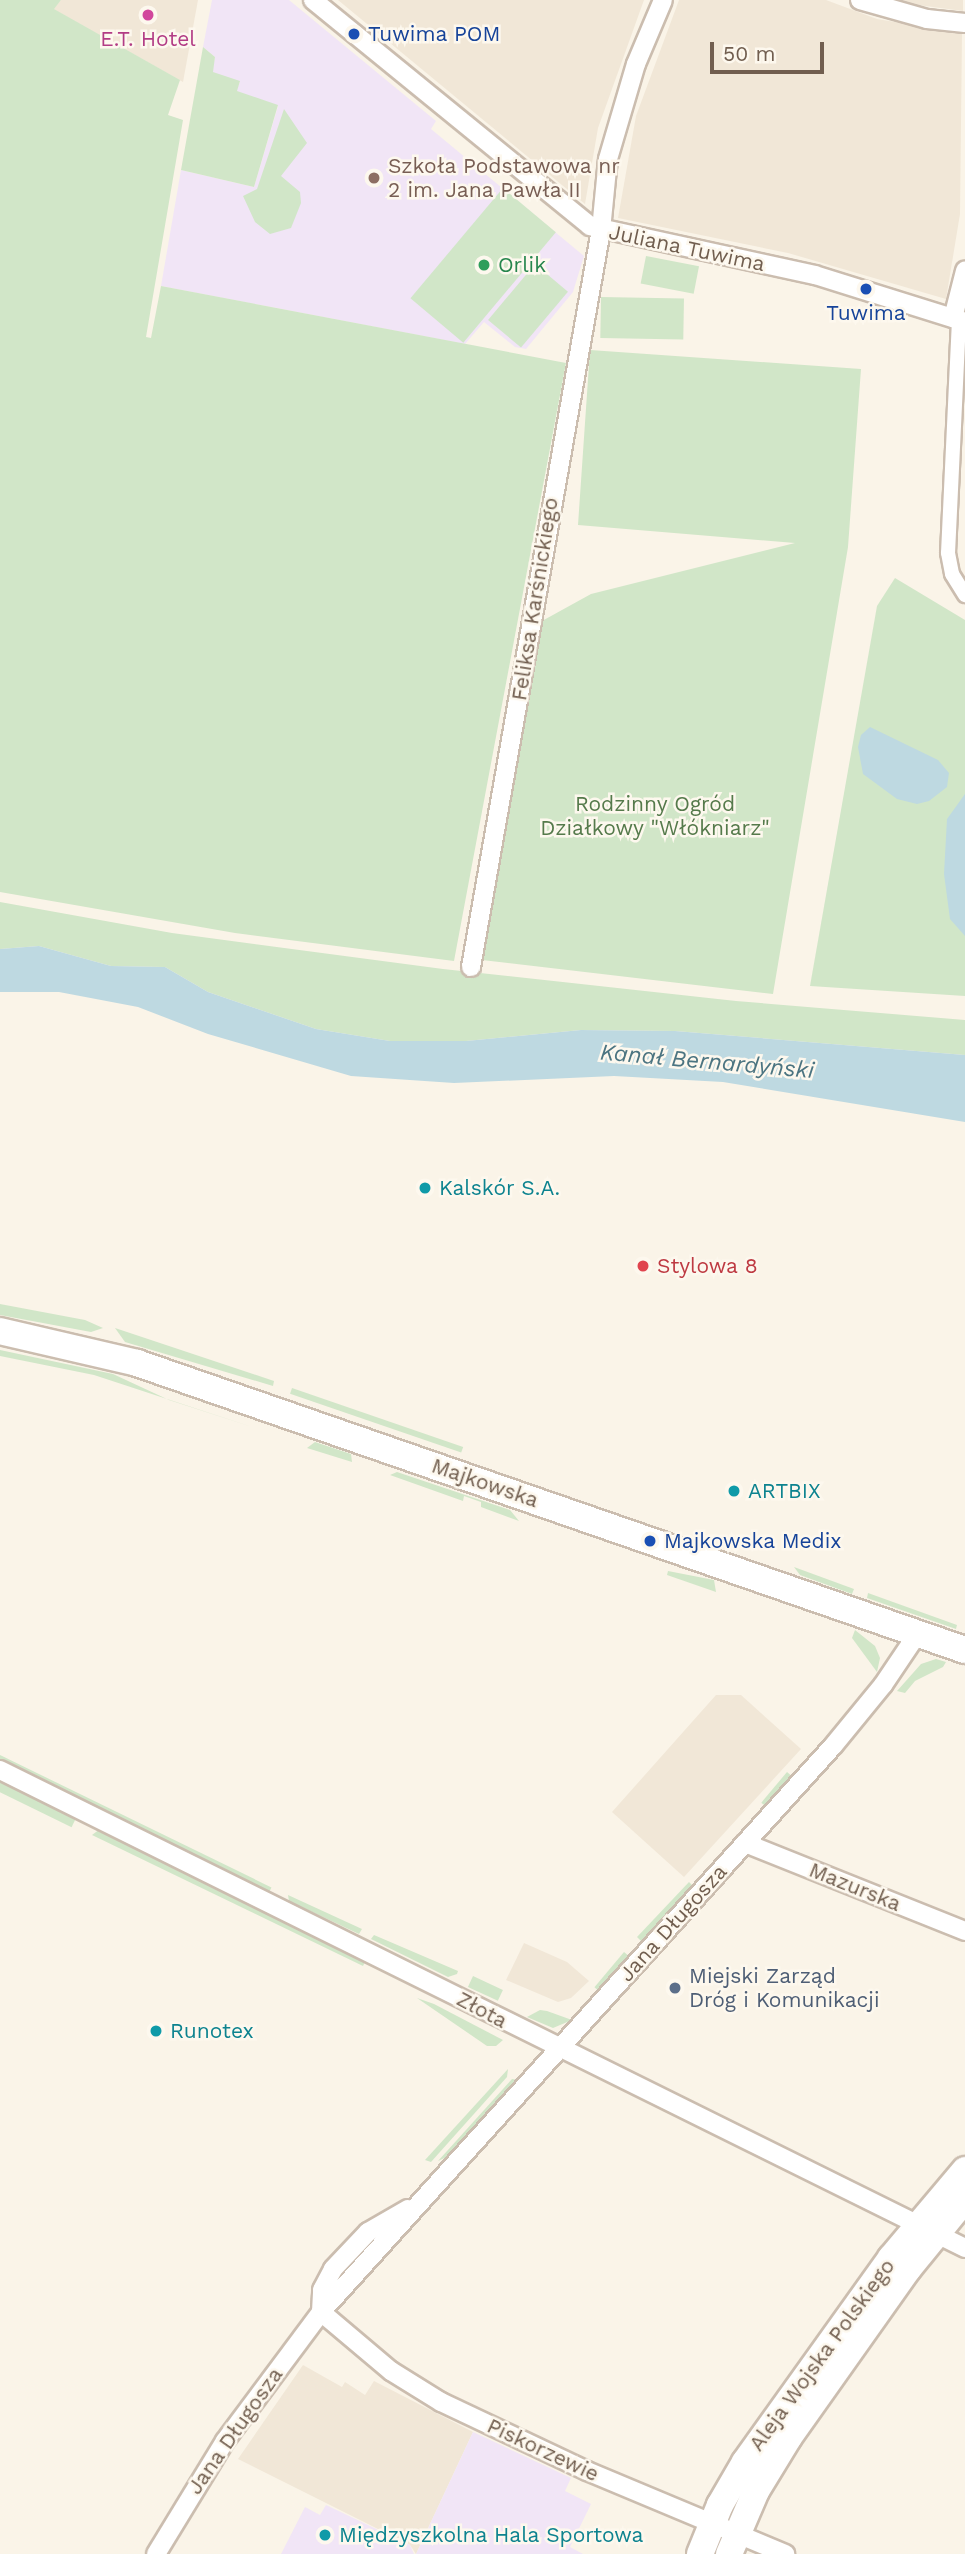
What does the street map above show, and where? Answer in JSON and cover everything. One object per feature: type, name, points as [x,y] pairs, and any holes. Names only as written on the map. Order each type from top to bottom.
[{"type":"main road","name":"Majkowska","points":[[0,1331],[137,1363],[965,1650]]},
{"type":"main road","name":"Aleja Wojska Polskiego","points":[[732,2544],[789,2437],[965,2170]]},
{"type":"main road","name":"Aleja Wojska Polskiego","points":[[700,2554],[711,2524],[751,2453],[926,2229],[965,2199]]},
{"type":"street","name":"Juliana Tuwima","points":[[313,0],[567,210],[601,230],[815,275],[959,320]]},
{"type":"street","name":"Feliksa Karśnickiego","points":[[471,967],[601,230],[614,134],[663,0]]},
{"type":"street","points":[[860,0],[927,19],[965,23]]},
{"type":"street","points":[[965,271],[959,320],[948,553],[953,574],[965,595]]},
{"type":"street","name":"Jana Długosza","points":[[156,2554],[226,2441],[321,2312],[864,1709],[918,1633]]},
{"type":"street","name":"Złota","points":[[0,1770],[965,2248]]},
{"type":"street","name":"Mazurska","points":[[745,1843],[965,1931]]},
{"type":"street","name":"Piskorzewie","points":[[321,2312],[423,2393],[576,2466],[711,2524],[732,2544],[785,2554]]},
{"type":"shaded area","points":[[61,0],[198,0],[183,82],[53,9]]},
{"type":"shaded area","name":"Szkoła Podstawowa nr 2 im. Jana Pawła II","points":[[212,0],[289,0],[436,121],[431,129],[584,256],[573,292],[526,349],[515,347],[484,322],[465,344],[161,286],[181,170],[254,187],[278,106],[236,91],[240,82],[212,72],[215,57],[203,47]]},
{"type":"shaded area","points":[[338,0],[644,0],[598,128],[585,204]]},
{"type":"shaded area","points":[[679,0],[826,0],[877,19],[962,33],[960,214],[946,299],[788,253],[618,218],[636,116]]},
{"type":"shaded area","points":[[899,0],[963,0],[963,11],[918,5]]},
{"type":"shaded area","points":[[716,1695],[741,1695],[801,1749],[684,1877],[612,1812]]},
{"type":"shaded area","points":[[524,1943],[567,1962],[589,1981],[571,1998],[558,2002],[506,1980]]},
{"type":"shaded area","points":[[303,2365],[342,2387],[345,2382],[365,2395],[374,2381],[473,2432],[416,2554],[410,2545],[238,2459]]},
{"type":"shaded area","points":[[473,2432],[571,2478],[565,2491],[591,2504],[570,2547],[583,2554],[416,2554]]},
{"type":"shaded area","name":"Międzyszkolna Hala Sportowa","points":[[326,2505],[410,2545],[414,2554],[281,2554],[305,2507],[320,2515]]},
{"type":"green space","points":[[0,0],[61,0],[54,9],[180,80],[168,115],[183,120],[146,337],[151,338],[161,286],[566,363],[454,961],[235,933],[0,892]]},
{"type":"green space","points":[[203,47],[215,57],[213,72],[240,81],[237,91],[278,105],[254,187],[181,170]]},
{"type":"green space","points":[[284,109],[307,143],[281,176],[300,192],[301,203],[291,228],[270,234],[255,222],[243,196],[257,189]]},
{"type":"green space","name":"Orlik","points":[[503,188],[556,232],[463,343],[410,298]]},
{"type":"green space","points":[[646,256],[699,266],[694,294],[641,283]]},
{"type":"green space","points":[[535,264],[568,292],[521,348],[488,320]]},
{"type":"green space","points":[[601,297],[684,298],[683,339],[600,338]]},
{"type":"green space","name":"Rodzinny Ogród Działkowy \"Włókniarz\"","points":[[590,350],[861,369],[848,547],[773,994],[482,960],[542,621],[591,594],[795,543],[578,525]]},
{"type":"green space","points":[[895,578],[965,620],[965,996],[810,986],[877,606]]},
{"type":"green space","points":[[0,902],[172,933],[443,969],[736,1001],[965,1020],[965,1055],[675,1031],[581,1030],[466,1041],[390,1041],[316,1029],[208,992],[165,967],[111,966],[39,946],[0,949]]},
{"type":"green space","points":[[0,1304],[85,1320],[103,1328],[91,1332],[0,1315]]},
{"type":"green space","points":[[115,1328],[274,1381],[273,1386],[125,1342]]},
{"type":"green space","points":[[0,1350],[113,1374],[167,1399],[94,1375],[0,1356]]},
{"type":"green space","points":[[292,1388],[463,1447],[461,1453],[290,1394]]},
{"type":"green space","points":[[315,1442],[351,1454],[352,1462],[307,1448]]},
{"type":"green space","points":[[397,1472],[510,1510],[519,1521],[481,1507],[481,1502],[464,1496],[463,1501],[390,1475]]},
{"type":"green space","points":[[794,1567],[854,1589],[852,1594],[800,1575]]},
{"type":"green space","points":[[668,1571],[714,1580],[716,1592],[667,1575]]},
{"type":"green space","points":[[868,1593],[957,1625],[956,1629],[867,1598]]},
{"type":"green space","points":[[855,1630],[875,1646],[880,1658],[877,1672],[852,1638]]},
{"type":"green space","points":[[936,1659],[946,1662],[943,1667],[915,1681],[905,1693],[897,1691],[921,1664]]},
{"type":"green space","points":[[0,1755],[271,1887],[269,1893],[0,1762]]},
{"type":"green space","points":[[787,1772],[793,1777],[767,1808],[761,1803]]},
{"type":"green space","points":[[0,1780],[76,1817],[72,1827],[0,1792]]},
{"type":"green space","points":[[100,1829],[365,1962],[363,1966],[92,1835]]},
{"type":"green space","points":[[689,1882],[693,1886],[643,1943],[637,1937]]},
{"type":"green space","points":[[288,1895],[362,1929],[359,1934],[289,1901]]},
{"type":"green space","points":[[374,1935],[458,1971],[457,1974],[448,1977],[371,1939]]},
{"type":"green space","points":[[624,1952],[630,1957],[601,1992],[594,1987]]},
{"type":"green space","points":[[473,1976],[503,1990],[498,2001],[468,1987]]},
{"type":"green space","points":[[417,1998],[503,2040],[496,2046],[487,2046]]},
{"type":"green space","points":[[540,2010],[572,2020],[553,2028],[527,2017]]},
{"type":"green space","points":[[508,2069],[507,2077],[431,2162],[425,2160]]},
{"type":"green space","points":[[512,2079],[518,2080],[449,2156],[438,2161]]},
{"type":"water","points":[[870,727],[938,760],[949,773],[947,787],[929,801],[917,804],[897,799],[863,774],[858,747],[861,735]]},
{"type":"water","points":[[965,794],[965,936],[950,919],[944,874],[947,819]]},
{"type":"water","name":"Kanał Bernardyński","points":[[39,946],[111,966],[165,967],[208,992],[316,1029],[390,1041],[466,1041],[581,1030],[675,1031],[965,1055],[965,1122],[723,1082],[614,1076],[454,1083],[351,1076],[208,1034],[138,1007],[59,992],[0,992],[0,949]]},
{"type":"place","name":"E.T. Hotel","points":[[148,15]]},
{"type":"place","name":"Tuwima POM","points":[[354,34]]},
{"type":"place","name":"Szkoła Podstawowa nr 2 im. Jana Pawła II","points":[[374,178]]},
{"type":"place","name":"Orlik","points":[[484,265]]},
{"type":"place","name":"Tuwima","points":[[866,289]]},
{"type":"place","name":"Kalskór S.A.","points":[[425,1188]]},
{"type":"place","name":"Stylowa 8","points":[[643,1266]]},
{"type":"place","name":"ARTBIX","points":[[734,1491]]},
{"type":"place","name":"Majkowska Medix","points":[[650,1541]]},
{"type":"place","name":"Miejski Zarząd Dróg i Komunikacji","points":[[675,1988]]},
{"type":"place","name":"Runotex","points":[[156,2031]]},
{"type":"place","name":"Międzyszkolna Hala Sportowa","points":[[325,2535]]}]
